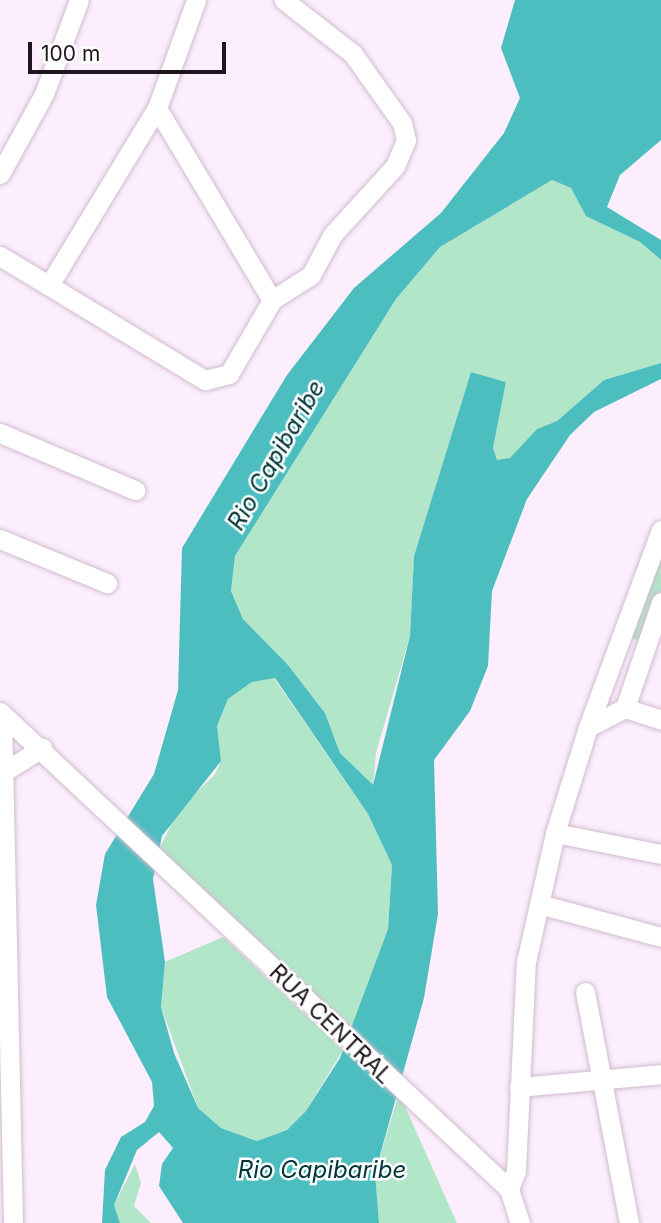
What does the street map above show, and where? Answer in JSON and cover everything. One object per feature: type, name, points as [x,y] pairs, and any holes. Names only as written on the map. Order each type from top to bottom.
[{"type":"street","points":[[0,174],[44,94],[79,0]]},
{"type":"street","points":[[51,282],[157,108],[196,0]]},
{"type":"street","points":[[0,256],[51,282],[205,380],[229,374],[272,300],[311,275],[333,234],[395,166],[406,140],[402,122],[354,54],[284,0]]},
{"type":"street","points":[[157,108],[272,300]]},
{"type":"street","points":[[0,433],[135,490]]},
{"type":"street","points":[[520,1223],[509,1189],[516,1171],[526,962],[555,832],[588,727],[661,530]]},
{"type":"street","points":[[0,539],[107,583]]},
{"type":"street","points":[[588,727],[625,708],[661,602]]},
{"type":"street","points":[[625,708],[661,720]]},
{"type":"street","points":[[1,713],[42,748],[5,771]]},
{"type":"street","points":[[1,713],[5,771],[4,1041],[13,1223]]},
{"type":"street","name":"RUA CENTRAL","points":[[42,748],[157,855],[422,1112],[509,1189]]},
{"type":"street","points":[[555,832],[661,854]]},
{"type":"street","points":[[539,904],[661,937]]},
{"type":"street","points":[[584,992],[629,1223]]},
{"type":"street","points":[[519,1087],[601,1085],[661,1074]]},
{"type":"green space","points":[[552,180],[571,188],[587,216],[640,242],[661,260],[661,363],[604,380],[557,421],[537,429],[510,459],[497,461],[493,448],[506,382],[471,372],[414,556],[410,636],[376,753],[373,786],[340,753],[325,713],[288,665],[243,619],[231,591],[235,556],[396,299],[440,247]]},
{"type":"green space","points":[[661,536],[661,599],[640,642],[623,634]]},
{"type":"green space","points":[[274,678],[368,814],[392,865],[388,929],[350,1033],[159,849],[178,811],[215,774],[221,761],[217,726],[228,699],[252,682]]},
{"type":"green space","points":[[223,937],[343,1050],[306,1111],[287,1130],[257,1141],[221,1128],[198,1108],[161,1007],[165,962]]},
{"type":"green space","points":[[399,1093],[457,1223],[379,1223],[375,1173]]},
{"type":"green space","points":[[135,1164],[141,1183],[134,1206],[151,1223],[120,1223],[114,1205]]},
{"type":"water","name":"Rio Capibaribe","points":[[515,0],[661,0],[661,140],[620,175],[607,207],[661,240],[661,260],[640,242],[586,216],[571,188],[552,180],[440,247],[396,299],[235,556],[231,591],[243,619],[288,665],[325,713],[340,753],[373,785],[410,636],[414,556],[471,372],[506,382],[493,448],[497,460],[510,458],[537,429],[557,421],[604,380],[661,363],[661,379],[594,412],[570,435],[527,499],[492,591],[488,666],[470,711],[434,760],[438,914],[424,998],[375,1173],[379,1223],[183,1223],[159,1186],[162,1164],[173,1148],[159,1132],[137,1150],[114,1205],[120,1223],[102,1223],[105,1170],[121,1137],[145,1122],[154,1106],[152,1082],[107,997],[96,905],[105,854],[154,774],[178,690],[182,548],[287,375],[354,288],[441,213],[504,133],[520,98],[501,48]],"holes":[[[275,678],[368,814],[392,865],[388,929],[340,1058],[306,1111],[287,1130],[257,1141],[221,1128],[198,1108],[174,1053],[161,1007],[165,962],[153,879],[162,836],[221,761],[217,726],[228,699],[252,682]]]}]
